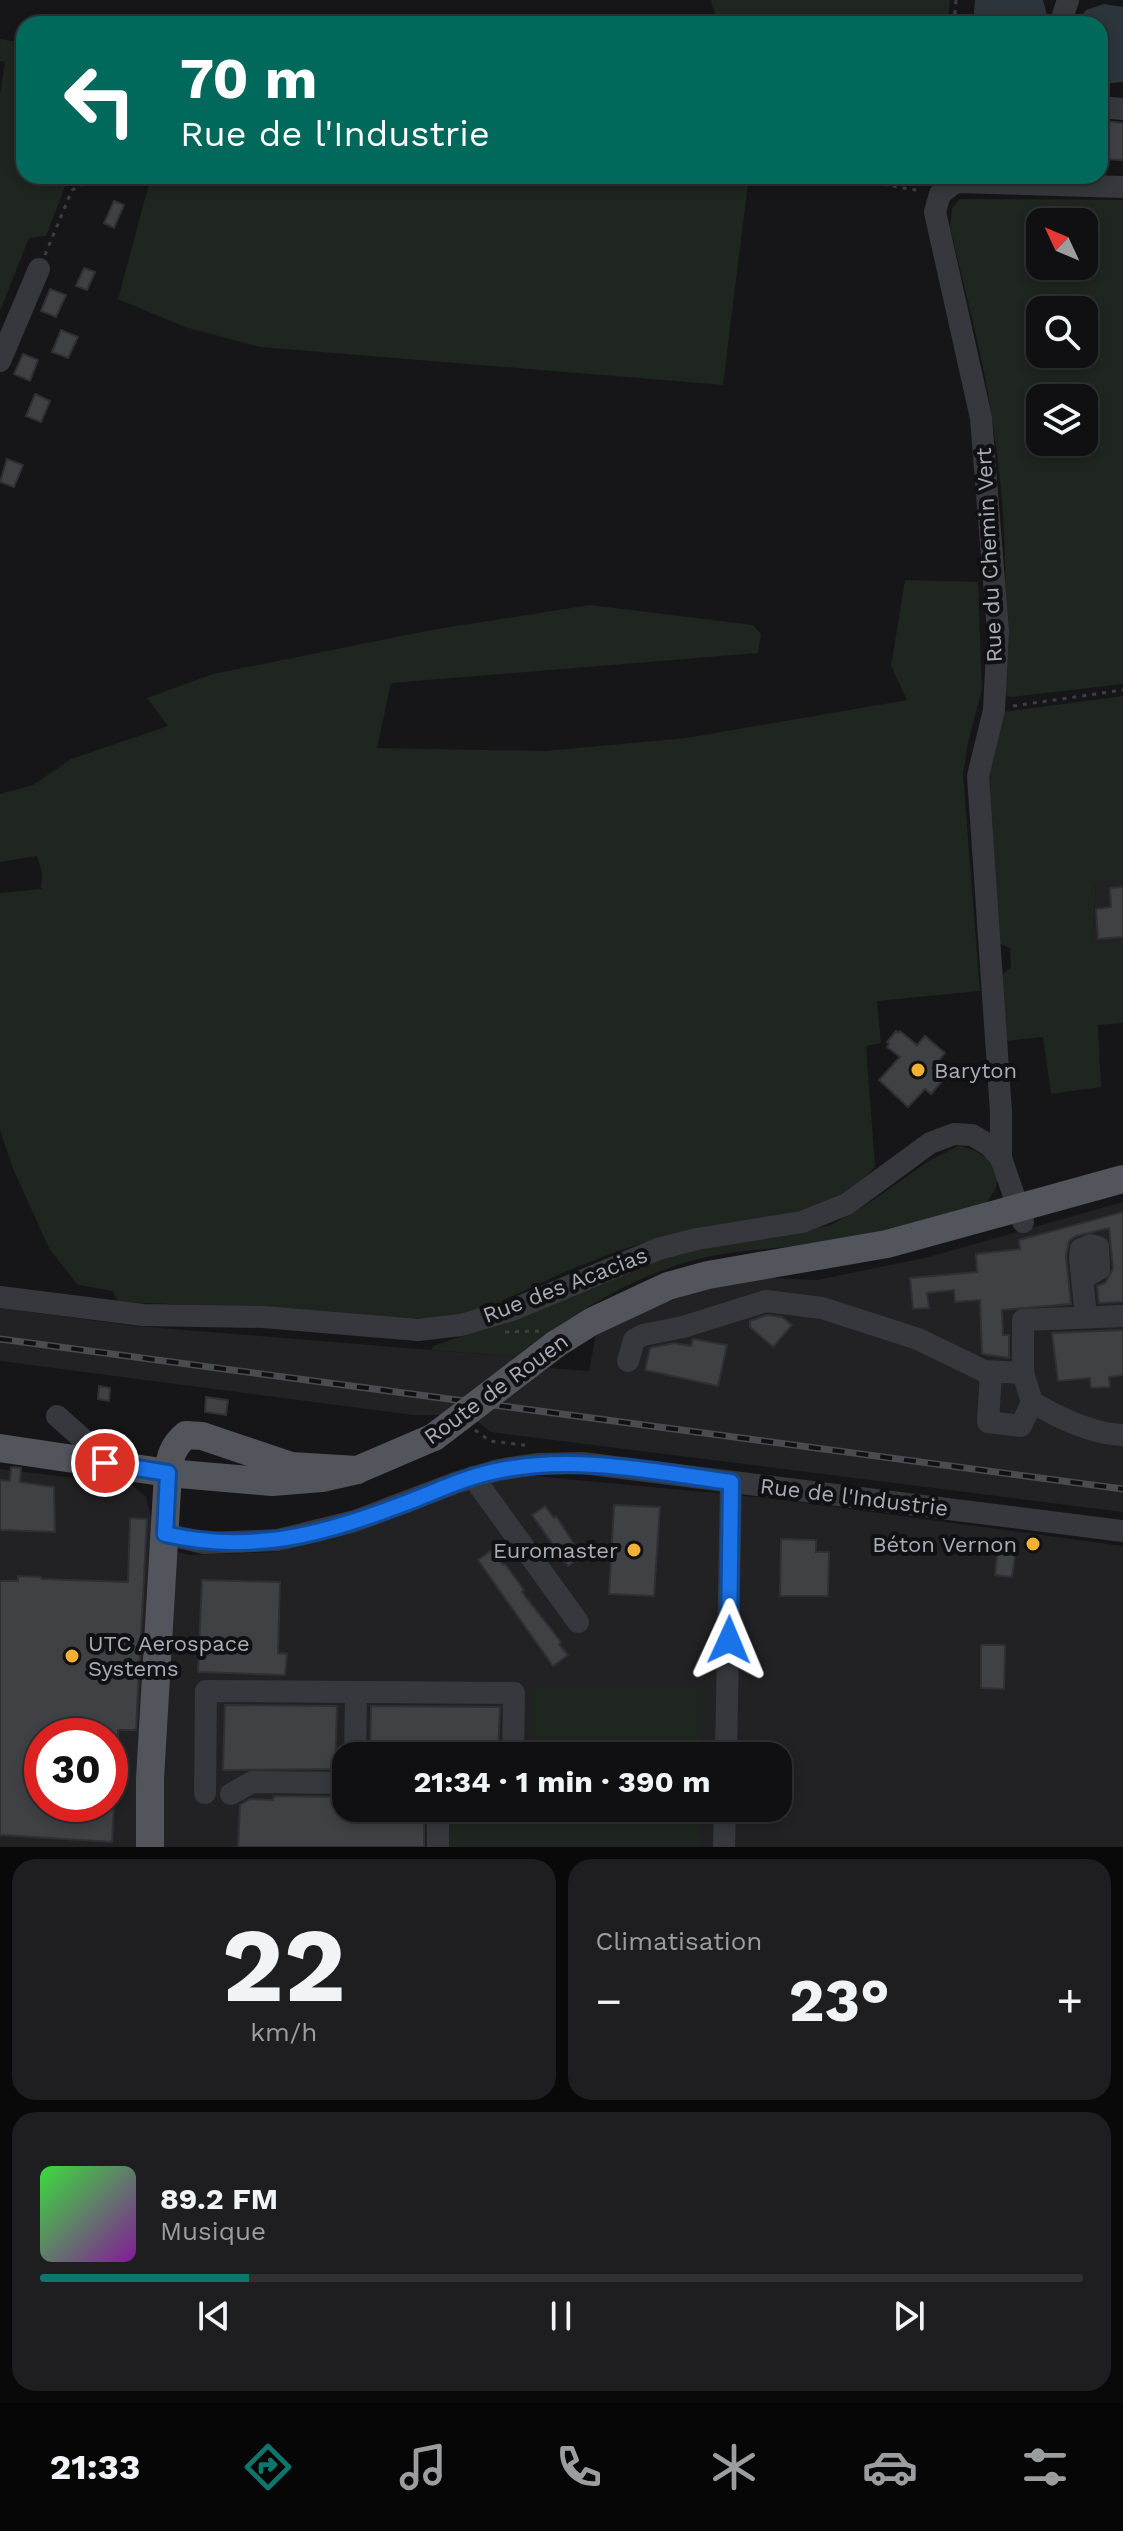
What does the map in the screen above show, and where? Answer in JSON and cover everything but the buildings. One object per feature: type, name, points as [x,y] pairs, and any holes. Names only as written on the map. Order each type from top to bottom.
[{"type":"main road","name":"Route de Rouen","points":[[0,1448],[168,1473],[272,1482],[322,1478],[357,1470],[443,1431],[552,1340],[634,1299],[694,1278],[746,1267],[885,1260],[1123,1179]]},
{"type":"main road","name":"Route de Rouen","points":[[1020,1215],[1123,1195]]},
{"type":"main road","points":[[148,1847],[168,1473],[175,1445],[186,1435],[202,1436],[291,1466],[357,1470]]},
{"type":"street","points":[[940,194],[953,184]]},
{"type":"street","points":[[1080,184],[1123,187]]},
{"type":"street","name":"Rue du Chemin Vert","points":[[940,194],[935,212],[981,418],[998,631],[994,710],[978,776],[1001,1112],[1001,1158],[1020,1215]]},
{"type":"street","points":[[0,361],[39,269]]},
{"type":"street","points":[[1001,1112],[972,1135],[989,1145],[1001,1158]]},
{"type":"street","name":"Rue des Acacias","points":[[0,1297],[143,1315],[263,1317],[418,1330],[461,1325],[512,1310],[658,1249],[697,1239],[802,1222],[847,1204],[930,1143],[954,1134],[972,1135]]},
{"type":"street","points":[[1082,1279],[1086,1317]]},
{"type":"street","points":[[628,1361],[634,1340],[643,1335],[683,1327],[766,1301],[822,1308],[918,1339],[984,1371],[1023,1373]]},
{"type":"street","points":[[991,1372],[988,1422],[1021,1426],[1032,1402],[1023,1373],[1023,1320],[1123,1316]]},
{"type":"street","points":[[1032,1402],[1061,1419],[1112,1435],[1123,1435]]},
{"type":"street","points":[[57,1416],[84,1440],[81,1460]]},
{"type":"street","name":"Rue de l'Industrie","points":[[165,1534],[213,1543],[246,1543],[308,1535],[498,1470],[537,1464],[583,1463],[1123,1531]]},
{"type":"street","points":[[473,1477],[578,1622]]},
{"type":"street","points":[[726,1742],[731,1482]]},
{"type":"street","points":[[205,1793],[206,1691],[514,1693],[513,1742]]},
{"type":"street","points":[[355,1742],[356,1692]]},
{"type":"street","points":[[231,1794],[252,1782],[332,1783]]},
{"type":"street","points":[[438,1822],[438,1847]]},
{"type":"street","points":[[724,1847],[725,1822]]},
{"type":"path","points":[[39,269],[72,190],[84,184]]},
{"type":"path","points":[[882,184],[940,194]]},
{"type":"path","points":[[994,710],[1123,690]]},
{"type":"path","points":[[509,1334],[523,1330],[541,1331],[552,1340]]},
{"type":"path","points":[[443,1431],[462,1441],[470,1431],[477,1430],[490,1441],[526,1444],[537,1449]]},
{"type":"shaded area","points":[[711,0],[950,0],[949,16],[715,16]]},
{"type":"shaded area","points":[[975,0],[1043,0],[1047,15],[1047,16],[974,16]]},
{"type":"shaded area","points":[[1104,4],[1123,7],[1123,82],[1108,83],[1108,16],[1081,16],[1086,10]]},
{"type":"shaded area","points":[[0,39],[16,42],[16,184],[66,184],[46,236],[29,238],[0,311],[0,96],[5,62],[0,61]]},
{"type":"shaded area","points":[[149,184],[748,184],[723,385],[260,347],[185,327],[118,299]]},
{"type":"shaded area","points":[[960,199],[1123,200],[1123,684],[1012,697],[1000,694],[1005,577],[998,459],[986,382],[950,227],[952,208]]},
{"type":"shaded area","points":[[905,580],[978,582],[982,690],[963,774],[980,991],[877,1001],[881,1043],[866,1046],[875,1166],[858,1184],[809,1209],[667,1237],[606,1255],[492,1304],[453,1316],[381,1318],[118,1302],[113,1291],[78,1285],[50,1250],[14,1171],[0,1130],[0,893],[41,889],[42,873],[37,856],[0,862],[0,794],[33,785],[71,759],[168,726],[147,698],[213,674],[431,630],[590,605],[753,625],[761,634],[758,653],[391,683],[377,748],[545,751],[686,738],[907,700],[891,666]]},
{"type":"shaded area","points":[[1123,696],[1123,881],[1096,882],[1092,943],[1123,943],[1123,1023],[1098,1025],[1101,1087],[1051,1094],[1043,1037],[1005,1041],[999,978],[1011,967],[1010,948],[998,943],[988,764],[1002,712]]},
{"type":"shaded area","points":[[1123,881],[1123,943],[1092,943],[1096,882]]},
{"type":"shaded area","points":[[958,1146],[985,1157],[994,1168],[996,1185],[985,1205],[868,1239],[740,1252],[674,1266],[603,1299],[557,1327],[517,1357],[432,1350],[433,1346],[518,1317],[546,1302],[704,1243],[829,1226],[866,1205],[929,1161]]},
{"type":"shaded area","points":[[1123,1202],[1123,1512],[491,1432],[477,1421],[548,1368],[589,1371],[597,1329],[624,1316],[721,1284],[771,1278],[817,1280],[929,1257]]},
{"type":"shaded area","points":[[0,1308],[136,1326],[517,1357],[448,1415],[413,1415],[0,1361]]},
{"type":"shaded area","points":[[0,1469],[132,1485],[146,1497],[151,1516],[151,1544],[189,1555],[278,1552],[514,1474],[767,1498],[1123,1546],[1123,1847],[0,1847]]},
{"type":"shaded area","points":[[532,1687],[702,1688],[701,1742],[530,1742]]},
{"type":"shaded area","points":[[441,1822],[700,1822],[699,1847],[440,1847]]},
{"type":"railway","points":[[0,1339],[1123,1489]]},
{"type":"place","name":"Baryton","points":[[918,1070]]},
{"type":"place","name":"Béton Vernon","points":[[1033,1544]]},
{"type":"place","name":"Euromaster","points":[[634,1550]]},
{"type":"place","name":"UTC Aerospace Systems","points":[[72,1656]]},
{"type":"route","points":[[105,1463],[168,1473],[165,1534],[204,1543],[262,1542],[308,1535],[402,1505],[455,1483],[498,1470],[537,1464],[583,1463],[731,1482],[729,1640]]}]
